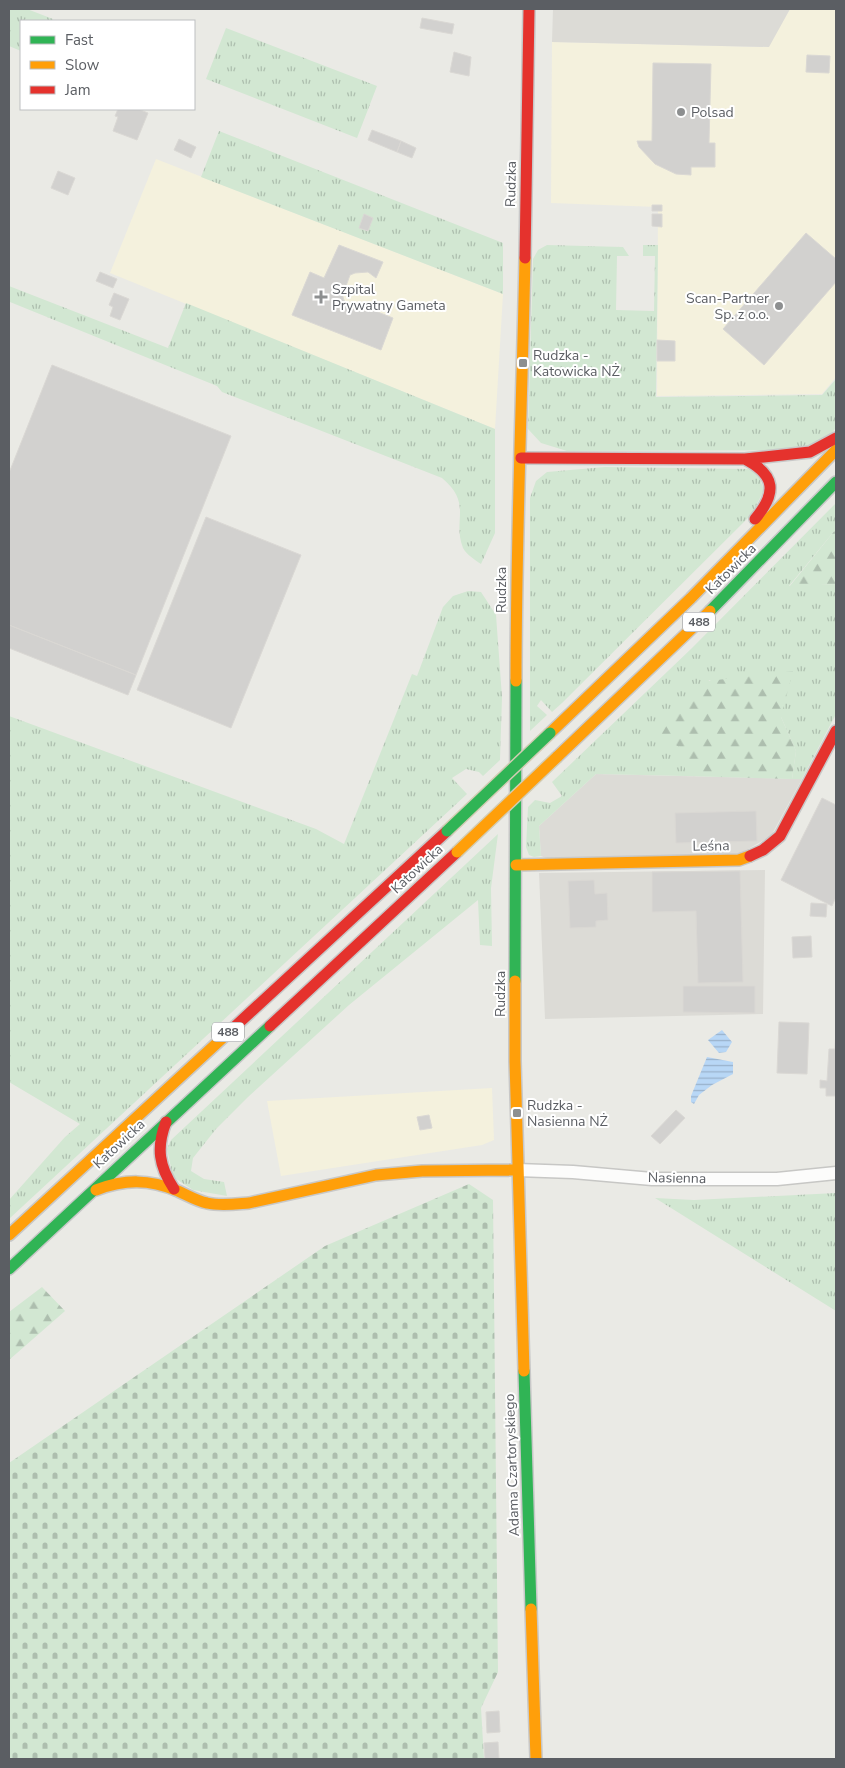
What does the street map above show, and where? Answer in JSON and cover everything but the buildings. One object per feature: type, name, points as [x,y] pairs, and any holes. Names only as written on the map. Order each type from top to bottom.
[{"type":"main road","name":"Rudzka","points":[[517,1170],[514,1061],[516,572],[521,458],[529,9]]},
{"type":"main road","points":[[521,458],[745,459],[810,452],[836,438]]},
{"type":"main road","name":"Katowicka","points":[[9,1235],[447,831],[692,598],[836,450]]},
{"type":"main road","points":[[590,694],[643,633],[764,510],[771,496],[769,478],[758,466],[745,459]]},
{"type":"main road","name":"Katowicka","points":[[9,1269],[167,1119],[457,852],[557,757],[724,598],[836,482]]},
{"type":"main road","points":[[815,505],[836,493]]},
{"type":"main road","name":"Leśna","points":[[516,865],[739,860],[763,850],[780,836],[836,731]]},
{"type":"main road","points":[[167,1119],[160,1137],[158,1154],[162,1171],[174,1189]]},
{"type":"main road","points":[[88,1194],[112,1184],[130,1180],[174,1189],[207,1203],[228,1205],[249,1203],[376,1175],[422,1171],[517,1170]]},
{"type":"main road","name":"Adama Czartoryskiego","points":[[517,1170],[536,1759]]},
{"type":"street","name":"Nasienna","points":[[517,1170],[573,1172],[652,1179],[777,1179],[836,1174]]},
{"type":"shaded area","points":[[553,9],[790,9],[769,47],[552,42]]},
{"type":"shaded area","points":[[790,9],[836,9],[836,377],[822,394],[657,396],[658,207],[551,203],[552,42],[768,47]]},
{"type":"shaded area","points":[[156,159],[503,294],[495,429],[110,273]]},
{"type":"shaded area","points":[[596,774],[802,779],[771,836],[741,853],[551,860],[541,856],[539,826]]},
{"type":"shaded area","points":[[765,870],[763,1014],[545,1019],[539,873]]},
{"type":"shaded area","points":[[492,1088],[494,1140],[482,1145],[281,1176],[267,1101]]},
{"type":"green space","points":[[9,9],[27,9],[53,19],[20,20],[20,51],[9,46]]},
{"type":"green space","points":[[226,28],[377,86],[357,138],[206,79]]},
{"type":"green space","points":[[219,131],[503,243],[503,294],[201,177]]},
{"type":"green space","points":[[547,245],[623,247],[629,256],[617,256],[616,310],[654,311],[655,256],[643,256],[643,245],[658,245],[656,397],[822,395],[836,379],[836,428],[824,441],[801,450],[567,451],[541,443],[528,429],[533,259],[538,250]]},
{"type":"green space","points":[[9,286],[168,348],[186,303],[495,429],[495,533],[481,564],[468,555],[463,548],[460,538],[460,512],[457,496],[442,478],[222,392],[217,386],[10,302],[9,305]]},
{"type":"green space","points":[[605,467],[748,469],[758,474],[764,490],[752,514],[562,703],[552,712],[541,700],[537,706],[547,715],[530,731],[530,498],[536,481],[547,472]]},
{"type":"green space","points":[[836,503],[836,529],[789,586],[836,584],[836,714],[802,779],[792,779],[796,751],[781,717],[709,680],[685,776],[596,774],[539,826],[541,856],[534,857],[529,855],[526,847],[528,807],[535,800],[550,803],[562,796],[552,782],[692,648]]},
{"type":"green space","points":[[836,529],[836,584],[789,587]]},
{"type":"green space","points":[[468,591],[481,592],[496,615],[502,697],[500,760],[483,776],[479,772],[466,769],[452,778],[467,794],[9,1219],[9,1200],[65,1137],[80,1124],[9,1082],[9,716],[316,829],[344,844],[412,674],[417,676],[443,607],[453,596]]},
{"type":"green space","points":[[793,671],[781,717],[796,751],[792,779],[685,776],[685,749],[651,735],[708,681]]},
{"type":"green space","points":[[498,834],[491,888],[492,946],[480,945],[478,900],[349,1005],[248,1097],[216,1129],[193,1158],[191,1171],[204,1179],[224,1182],[227,1196],[193,1190],[173,1177],[167,1149],[171,1140]]},
{"type":"green space","points":[[469,1184],[493,1200],[498,1672],[481,1708],[484,1759],[9,1759],[9,1463],[325,1246]]},
{"type":"green space","points":[[836,1193],[836,1311],[655,1198],[694,1200]]},
{"type":"green space","points":[[42,1287],[65,1311],[9,1360],[9,1312]]},
{"type":"water","points":[[722,1030],[732,1042],[726,1052],[719,1053],[708,1040]]},
{"type":"water","points":[[707,1057],[733,1062],[733,1074],[712,1085],[699,1095],[694,1104],[691,1102],[691,1096]]},
{"type":"traffic: fast","points":[[710,611],[836,482]]},
{"type":"traffic: fast","points":[[515,981],[516,681]]},
{"type":"traffic: fast","points":[[447,831],[550,733]]},
{"type":"traffic: fast","points":[[9,1269],[270,1026]]},
{"type":"traffic: fast","points":[[524,1371],[531,1609]]},
{"type":"traffic: slow","points":[[516,681],[525,258]]},
{"type":"traffic: slow","points":[[550,733],[691,598],[836,450]]},
{"type":"traffic: slow","points":[[557,757],[710,611]]},
{"type":"traffic: slow","points":[[457,852],[557,757]]},
{"type":"traffic: slow","points":[[516,865],[739,860],[750,856]]},
{"type":"traffic: slow","points":[[515,981],[515,1061],[524,1371]]},
{"type":"traffic: slow","points":[[9,1235],[229,1032]]},
{"type":"traffic: slow","points":[[96,1190],[127,1182],[157,1184],[203,1202],[228,1204],[249,1203],[376,1175],[422,1171],[517,1170]]},
{"type":"traffic: slow","points":[[531,1609],[536,1759]]},
{"type":"traffic: jam","points":[[525,258],[529,9]]},
{"type":"traffic: jam","points":[[521,458],[745,459],[810,452],[836,438]]},
{"type":"traffic: jam","points":[[745,459],[763,471],[770,485],[767,501],[755,519]]},
{"type":"traffic: jam","points":[[750,856],[763,850],[780,836],[836,731]]},
{"type":"traffic: jam","points":[[229,1032],[447,831]]},
{"type":"traffic: jam","points":[[270,1026],[457,852]]},
{"type":"traffic: jam","points":[[166,1122],[160,1149],[162,1165],[174,1189]]},
{"type":"place","name":"Polsad","points":[[681,112]]},
{"type":"place","name":"Szpital Prywatny Gameta","points":[[321,297]]},
{"type":"place","name":"Scan-Partner Sp. z o.o.","points":[[779,306]]},
{"type":"place","name":"Rudzka - Katowicka NŻ","points":[[523,363]]},
{"type":"place","name":"Rudzka - Nasienna NŻ","points":[[517,1113]]}]
